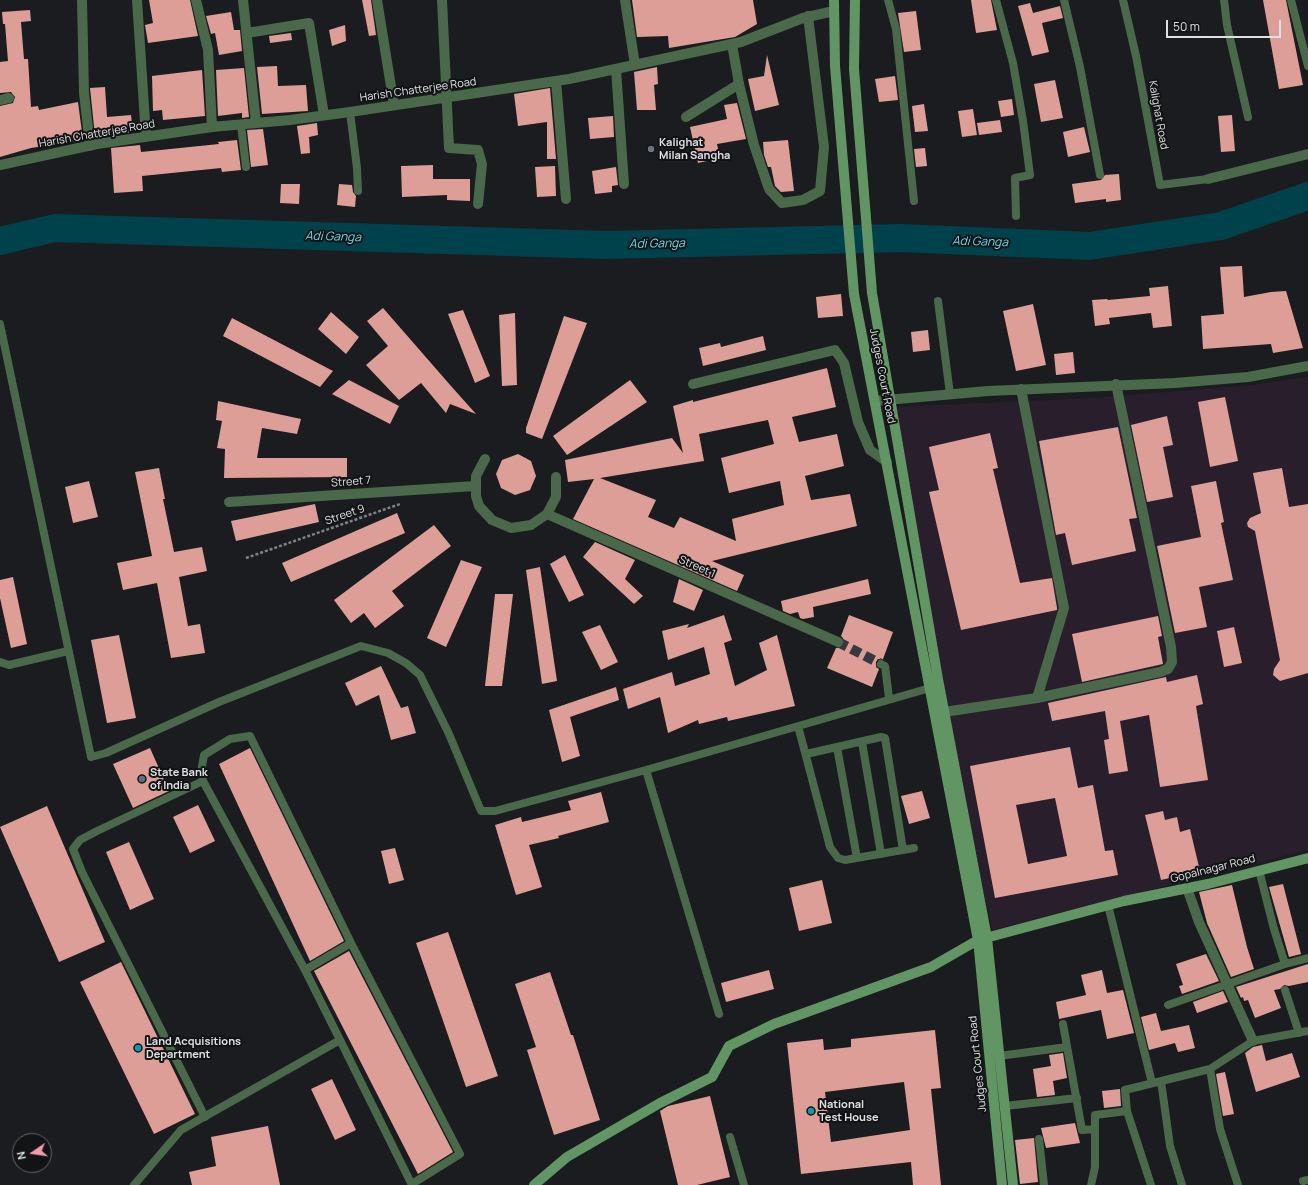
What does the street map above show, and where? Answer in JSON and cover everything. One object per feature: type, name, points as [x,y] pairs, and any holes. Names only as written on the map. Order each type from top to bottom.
[{"type":"main road","name":"Judges Court Road","points":[[834,0],[835,66],[854,294],[930,688],[982,939]]},
{"type":"main road","name":"Judges Court Road","points":[[855,0],[854,69],[872,293],[889,400],[894,417],[982,939],[1002,1185]]},
{"type":"main road","name":"Gopalnagar Road","points":[[534,1185],[568,1157],[660,1103],[712,1077],[729,1046],[774,1024],[931,967],[982,939],[1124,901],[1188,888],[1308,858]]},
{"type":"main road","points":[[982,939],[999,1056],[1013,1185]]},
{"type":"street","points":[[82,0],[84,93],[90,146]]},
{"type":"street","points":[[137,0],[146,137]]},
{"type":"street","points":[[196,0],[208,50],[212,127]]},
{"type":"street","points":[[243,0],[256,123]]},
{"type":"street","points":[[377,0],[394,106]]},
{"type":"street","points":[[442,0],[449,148],[478,150],[482,164],[478,204]]},
{"type":"street","points":[[625,0],[635,65]]},
{"type":"street","name":"Harish Chatterjee Road","points":[[0,165],[90,146],[212,127],[350,112],[556,81],[732,44],[808,16],[834,11]]},
{"type":"street","points":[[732,44],[739,84],[754,145],[769,189],[782,203],[803,200],[820,191],[824,147],[808,16]]},
{"type":"street","points":[[247,34],[309,22],[324,115]]},
{"type":"street","points":[[616,69],[624,184]]},
{"type":"street","points":[[556,81],[566,199]]},
{"type":"street","points":[[686,117],[739,84]]},
{"type":"street","points":[[1208,178],[1308,154]]},
{"type":"street","points":[[693,384],[835,350],[844,363],[858,422],[870,450],[886,462]]},
{"type":"street","points":[[875,401],[1021,389],[1248,377],[1308,366]]},
{"type":"street","points":[[944,712],[1037,698],[1160,672],[1168,669],[1172,662],[1171,647],[1116,384]]},
{"type":"street","points":[[1021,389],[1064,608],[1037,698]]},
{"type":"street","points":[[485,459],[476,476],[475,486],[479,506],[492,520],[511,528],[531,526],[547,514],[556,497],[556,477]]},
{"type":"street","name":"Street 7","points":[[229,502],[475,486]]},
{"type":"street","name":"Street 1","points":[[547,514],[838,642]]},
{"type":"street","points":[[1188,888],[1199,922],[1252,1040]]},
{"type":"lane","points":[[888,0],[896,30],[914,202]]},
{"type":"lane","points":[[996,0],[1013,63],[1030,175],[1015,178],[1016,216]]},
{"type":"lane","points":[[1064,0],[1080,67],[1100,175]]},
{"type":"lane","name":"Kalighat Road","points":[[1123,0],[1136,56],[1160,185],[1208,178]]},
{"type":"lane","points":[[1224,0],[1227,25],[1248,117]]},
{"type":"lane","points":[[1291,0],[1308,66]]},
{"type":"lane","points":[[350,112],[357,168],[358,191]]},
{"type":"lane","points":[[241,125],[246,167]]},
{"type":"lane","points":[[938,301],[950,394]]},
{"type":"lane","points":[[0,324],[91,758],[106,753],[226,699],[361,646],[388,653],[406,663],[420,675],[449,734],[481,811],[495,811],[646,770],[889,698],[930,688]]},
{"type":"lane","points":[[0,662],[9,665],[68,651]]},
{"type":"lane","points":[[881,664],[885,666],[889,698]]},
{"type":"lane","points":[[798,726],[830,847],[838,858],[845,860],[914,848]]},
{"type":"lane","points":[[250,736],[351,944],[460,1154],[412,1184],[305,970],[203,781],[201,772],[204,755],[230,739],[250,736]]},
{"type":"lane","points":[[806,754],[881,737],[885,738],[903,850]]},
{"type":"lane","points":[[862,742],[881,854]]},
{"type":"lane","points":[[837,747],[857,858]]},
{"type":"lane","points":[[646,770],[720,1014]]},
{"type":"lane","points":[[203,781],[80,840],[74,850],[82,872],[205,1117]]},
{"type":"lane","points":[[1259,870],[1274,929],[1285,964]]},
{"type":"lane","points":[[1108,905],[1152,1083]]},
{"type":"lane","points":[[305,970],[351,944]]},
{"type":"lane","points":[[1168,1004],[1228,985],[1285,964],[1308,958]]},
{"type":"lane","points":[[1285,990],[1299,1033]]},
{"type":"lane","points":[[1063,1024],[1082,1130],[1095,1129]]},
{"type":"lane","points":[[1151,1185],[1128,1111],[1125,1090],[1210,1069],[1252,1040],[1308,1031]]},
{"type":"lane","points":[[134,1185],[181,1130],[340,1040]]},
{"type":"lane","points":[[999,1056],[1067,1047]]},
{"type":"lane","points":[[1210,1069],[1220,1130],[1238,1185]]},
{"type":"lane","points":[[1161,1080],[1170,1146],[1182,1184],[1173,1185]]},
{"type":"lane","points":[[1005,1106],[1076,1098]]},
{"type":"lane","points":[[1092,1185],[1095,1167],[1095,1115],[1128,1111]]},
{"type":"lane","points":[[730,1137],[744,1185]]},
{"type":"lane","points":[[1039,1139],[1044,1185]]},
{"type":"path","name":"Street 9","points":[[246,558],[403,504]]},
{"type":"shaded area","points":[[1308,377],[1308,850],[992,930],[950,733],[898,448],[897,407],[1092,398],[1252,385]]},
{"type":"building","points":[[149,0],[190,0],[198,36],[148,43],[145,25],[153,23]]},
{"type":"building","points":[[362,0],[371,0],[376,35],[369,36]]},
{"type":"building","points":[[632,0],[753,0],[757,24],[735,37],[669,48],[668,36],[637,37]]},
{"type":"building","points":[[971,0],[991,0],[997,30],[976,33]]},
{"type":"building","points":[[1263,0],[1286,0],[1303,85],[1279,89]]},
{"type":"building","points":[[1030,3],[1033,13],[1060,6],[1063,18],[1042,23],[1049,52],[1032,56],[1018,6]]},
{"type":"building","points":[[30,10],[31,21],[21,22],[24,59],[28,59],[31,107],[38,106],[39,110],[78,102],[83,140],[31,148],[0,157],[0,106],[13,103],[15,97],[11,92],[0,93],[0,62],[8,61],[5,24],[3,24],[2,12]]},
{"type":"building","points":[[916,11],[921,50],[904,52],[898,13]]},
{"type":"building","points":[[231,12],[234,30],[240,30],[242,51],[219,55],[215,33],[211,34],[206,16]]},
{"type":"building","points":[[345,25],[346,41],[332,46],[329,30]]},
{"type":"building","points":[[291,33],[292,40],[270,43],[269,36]]},
{"type":"building","points":[[767,55],[779,105],[755,111],[748,79],[764,76]]},
{"type":"building","points":[[277,66],[278,86],[306,85],[308,111],[262,114],[257,67]]},
{"type":"building","points":[[657,67],[658,84],[654,85],[656,110],[637,110],[634,72]]},
{"type":"building","points":[[244,68],[249,117],[242,118],[242,113],[218,116],[216,70]]},
{"type":"building","points":[[202,70],[205,116],[163,120],[162,110],[153,111],[152,76]]},
{"type":"building","points":[[895,76],[898,100],[879,102],[875,79]]},
{"type":"building","points":[[1055,80],[1063,118],[1041,122],[1034,84]]},
{"type":"building","points":[[105,87],[107,117],[131,115],[133,132],[95,136],[90,88]]},
{"type":"building","points":[[550,88],[556,159],[547,159],[547,122],[518,126],[514,94]]},
{"type":"building","points":[[1012,99],[1014,115],[1001,117],[998,101]]},
{"type":"building","points":[[737,103],[746,139],[717,144],[720,158],[698,163],[690,127],[727,119],[724,105]]},
{"type":"building","points":[[924,104],[928,131],[915,132],[912,106]]},
{"type":"building","points":[[973,109],[977,135],[962,137],[958,111]]},
{"type":"building","points":[[1232,115],[1235,151],[1221,152],[1218,116]]},
{"type":"building","points":[[613,116],[614,137],[590,139],[588,118]]},
{"type":"building","points":[[1000,120],[1002,132],[979,135],[977,123]]},
{"type":"building","points":[[317,123],[318,135],[309,137],[310,153],[301,154],[297,126]]},
{"type":"building","points":[[1084,127],[1090,152],[1068,157],[1063,132]]},
{"type":"building","points":[[263,129],[268,165],[251,167],[247,130]]},
{"type":"building","points":[[237,140],[241,170],[222,172],[221,168],[142,176],[143,191],[114,193],[111,148],[140,145],[141,152],[219,144],[218,142]]},
{"type":"building","points":[[788,140],[794,191],[781,192],[775,186],[771,167],[768,167],[764,155],[763,142]]},
{"type":"building","points":[[925,148],[927,166],[916,167],[914,149]]},
{"type":"building","points":[[433,165],[433,179],[470,179],[470,201],[447,200],[447,195],[402,197],[401,166]]},
{"type":"building","points":[[555,166],[556,196],[537,197],[535,167]]},
{"type":"building","points":[[616,167],[618,185],[612,186],[612,192],[595,194],[592,171]]},
{"type":"building","points":[[1119,174],[1121,200],[1106,202],[1106,199],[1075,203],[1072,184],[1101,180],[1105,175]]},
{"type":"building","points":[[281,184],[300,184],[299,204],[280,203]]},
{"type":"building","points":[[339,184],[352,185],[353,192],[356,196],[355,207],[337,205]]},
{"type":"building","points":[[1242,266],[1244,297],[1286,291],[1303,348],[1273,353],[1271,344],[1203,349],[1201,316],[1224,314],[1220,267]]},
{"type":"building","points":[[1168,286],[1172,326],[1153,328],[1151,313],[1109,318],[1110,324],[1095,326],[1092,300],[1150,296],[1149,288]]},
{"type":"building","points":[[841,294],[843,316],[818,318],[816,297]]},
{"type":"building","points":[[1033,304],[1046,365],[1016,371],[1003,311]]},
{"type":"building","points":[[383,308],[476,414],[450,404],[446,413],[421,383],[399,400],[366,365],[388,346],[367,321]]},
{"type":"building","points":[[463,310],[490,376],[475,383],[448,314]]},
{"type":"building","points":[[331,312],[359,337],[346,354],[318,329]]},
{"type":"building","points":[[515,313],[517,385],[502,386],[499,315]]},
{"type":"building","points":[[564,316],[587,323],[542,439],[526,433],[526,428]]},
{"type":"building","points":[[232,318],[333,371],[320,387],[223,336]]},
{"type":"building","points":[[928,330],[930,350],[913,352],[911,332]]},
{"type":"building","points":[[763,336],[766,350],[703,366],[699,348],[720,343],[721,347]]},
{"type":"building","points":[[1073,352],[1075,373],[1056,375],[1054,354]]},
{"type":"building","points":[[827,368],[836,407],[792,417],[799,442],[837,434],[844,466],[805,476],[811,500],[850,494],[857,526],[712,561],[744,575],[737,591],[573,519],[594,479],[568,482],[565,460],[672,438],[683,453],[673,406],[693,400],[693,402]],"holes":[[[768,420],[774,444],[721,458],[729,493],[780,481],[784,505],[732,519],[736,541],[680,517],[674,528],[648,517],[656,500],[600,478],[704,461],[699,434]]]},
{"type":"building","points":[[349,380],[399,406],[390,424],[332,394]]},
{"type":"building","points":[[630,380],[647,402],[567,455],[553,436]]},
{"type":"building","points":[[1225,397],[1238,461],[1210,467],[1198,402]]},
{"type":"building","points":[[218,401],[301,419],[297,434],[262,428],[257,458],[347,458],[347,477],[224,478],[225,449],[217,448],[222,421],[216,420]]},
{"type":"building","points":[[1167,416],[1173,445],[1163,447],[1173,497],[1147,502],[1131,425]]},
{"type":"building","points":[[1118,427],[1137,518],[1129,519],[1136,551],[1072,565],[1065,533],[1056,535],[1039,441]]},
{"type":"building","points":[[990,433],[998,468],[993,469],[1020,583],[1052,578],[1057,610],[961,630],[929,492],[939,490],[929,447]]},
{"type":"building","points":[[518,454],[531,461],[536,476],[530,490],[515,495],[501,488],[496,474],[502,460]]},
{"type":"building","points":[[159,468],[165,499],[163,499],[174,552],[202,547],[207,571],[179,577],[188,626],[200,624],[205,653],[171,658],[157,583],[123,590],[117,563],[152,556],[135,472]]},
{"type":"building","points":[[1282,468],[1289,507],[1308,504],[1308,673],[1280,681],[1273,675],[1274,669],[1280,660],[1255,531],[1248,527],[1247,523],[1250,518],[1261,513],[1253,473]]},
{"type":"building","points":[[89,481],[98,517],[73,523],[65,487]]},
{"type":"building","points":[[1216,481],[1224,522],[1221,523],[1233,580],[1199,587],[1207,627],[1175,633],[1157,546],[1201,537],[1191,486]]},
{"type":"building","points":[[315,504],[319,522],[236,541],[231,521]]},
{"type":"building","points":[[397,513],[405,533],[291,582],[282,563]]},
{"type":"building","points":[[434,525],[451,546],[392,591],[404,606],[375,628],[364,613],[351,623],[334,600]]},
{"type":"building","points":[[595,542],[635,560],[625,579],[643,596],[634,604],[583,557]]},
{"type":"building","points":[[565,555],[584,595],[569,602],[550,564]]},
{"type":"building","points":[[461,560],[482,567],[446,647],[427,638]]},
{"type":"building","points":[[540,567],[557,681],[542,684],[526,570]]},
{"type":"building","points":[[13,577],[27,644],[11,648],[0,598],[0,580]]},
{"type":"building","points":[[679,579],[703,590],[694,611],[673,602]]},
{"type":"building","points":[[868,579],[871,594],[813,607],[814,617],[803,619],[800,618],[798,612],[790,614],[783,611],[781,601]]},
{"type":"building","points":[[495,594],[513,594],[502,686],[485,686]]},
{"type":"building","points":[[724,615],[732,640],[724,643],[735,686],[767,670],[759,643],[777,635],[795,706],[728,721],[727,717],[699,724],[698,720],[668,733],[660,697],[628,709],[623,689],[672,672],[675,686],[710,674],[704,647],[668,660],[662,631],[689,624],[687,628]]},
{"type":"building","points":[[849,615],[893,632],[883,659],[878,659],[876,662],[876,667],[879,669],[872,687],[827,668],[836,648],[842,647],[844,644],[841,636]]},
{"type":"building","points":[[1158,616],[1162,636],[1158,637],[1163,664],[1082,682],[1072,634]]},
{"type":"building","points":[[600,625],[618,662],[601,670],[582,632]]},
{"type":"building","points":[[1234,627],[1242,663],[1224,667],[1217,631]]},
{"type":"building","points":[[119,635],[136,718],[107,723],[91,640]]},
{"type":"building","points":[[381,666],[401,708],[408,706],[416,733],[391,740],[379,695],[356,706],[345,683]]},
{"type":"building","points":[[1197,675],[1203,704],[1196,706],[1208,780],[1160,787],[1149,715],[1120,721],[1128,771],[1109,774],[1104,740],[1109,739],[1105,711],[1052,721],[1048,703],[1166,677],[1167,682]]},
{"type":"building","points":[[616,687],[619,700],[570,717],[580,756],[562,762],[549,710]]},
{"type":"building","points":[[1070,747],[1078,788],[1093,785],[1105,851],[1113,850],[1118,875],[995,898],[970,766]],"holes":[[[1055,798],[1067,856],[1028,864],[1016,805]]]},
{"type":"building","name":"State Bank of India","points":[[150,748],[169,791],[133,808],[113,764]]},
{"type":"building","points":[[250,748],[344,941],[310,961],[219,764]]},
{"type":"building","points":[[922,791],[930,818],[909,824],[901,796]]},
{"type":"building","points":[[601,792],[609,822],[558,836],[559,838],[529,845],[542,887],[516,895],[495,825],[521,817],[522,822],[571,810],[568,801]]},
{"type":"building","points":[[198,805],[215,841],[190,853],[173,817]]},
{"type":"building","points":[[47,806],[105,942],[59,962],[0,827]]},
{"type":"building","points":[[1163,811],[1165,820],[1177,817],[1180,832],[1190,829],[1200,871],[1161,880],[1145,815]]},
{"type":"building","points":[[129,842],[154,899],[130,910],[106,852]]},
{"type":"building","points":[[395,848],[404,880],[389,884],[381,851]]},
{"type":"building","points":[[822,880],[832,923],[799,931],[789,888]]},
{"type":"building","points":[[1283,884],[1301,954],[1289,957],[1269,887]]},
{"type":"building","points":[[1232,885],[1254,969],[1231,977],[1207,923],[1199,892]]},
{"type":"building","points":[[448,932],[498,1076],[466,1087],[416,943]]},
{"type":"building","points":[[349,951],[453,1152],[418,1174],[314,971]]},
{"type":"building","points":[[1206,954],[1219,981],[1182,994],[1179,986],[1183,985],[1176,964]]},
{"type":"building","name":"Land Acquisitions Department","points":[[121,962],[195,1114],[154,1134],[80,982]]},
{"type":"building","points":[[1308,964],[1308,982],[1289,986],[1284,985],[1280,989],[1274,990],[1281,1008],[1255,1018],[1248,1000],[1244,1001],[1243,997],[1241,998],[1236,987]]},
{"type":"building","points":[[769,970],[774,989],[726,1002],[721,983]]},
{"type":"building","points":[[1102,970],[1107,993],[1123,990],[1134,1033],[1107,1039],[1101,1010],[1059,1019],[1056,1002],[1086,995],[1081,975]]},
{"type":"building","points":[[550,972],[571,1035],[573,1035],[600,1120],[554,1135],[527,1050],[536,1047],[515,984]]},
{"type":"building","points":[[1223,991],[1228,1002],[1197,1013],[1193,1002]]},
{"type":"building","points":[[1156,1013],[1161,1031],[1189,1025],[1195,1048],[1178,1052],[1175,1043],[1149,1050],[1141,1017]]},
{"type":"building","name":"National Test House","points":[[935,1030],[941,1088],[931,1089],[941,1185],[913,1185],[911,1162],[801,1174],[787,1043],[823,1039],[824,1050],[851,1047],[851,1039]],"holes":[[[904,1082],[910,1130],[831,1142],[825,1092]]]},
{"type":"building","points":[[1262,1045],[1266,1061],[1292,1053],[1300,1077],[1256,1092],[1245,1053],[1253,1047]]},
{"type":"building","points":[[1063,1053],[1067,1078],[1053,1081],[1055,1095],[1037,1097],[1033,1069],[1051,1066],[1049,1055]]},
{"type":"building","points":[[1225,1072],[1234,1114],[1223,1116],[1216,1074]]},
{"type":"building","points":[[332,1079],[356,1130],[335,1140],[311,1089]]},
{"type":"building","points":[[1120,1089],[1121,1106],[1104,1108],[1102,1091]]},
{"type":"building","points":[[710,1096],[730,1177],[697,1185],[678,1185],[660,1111],[668,1106]]},
{"type":"building","points":[[1075,1123],[1080,1143],[1046,1148],[1041,1128]]},
{"type":"building","points":[[268,1126],[280,1185],[192,1185],[189,1172],[216,1166],[211,1137]]},
{"type":"building","points":[[1034,1138],[1038,1182],[1020,1184],[1015,1140]]},
{"type":"waterway","name":"Adi Ganga","points":[[0,241],[55,228],[607,245],[900,238],[1089,246],[1221,226],[1308,196]]},
{"type":"tunnel","points":[[838,642],[881,664]]},
{"type":"place","name":"Kalighat Milan Sangha","points":[[651,149]]},
{"type":"place","name":"State Bank of India","points":[[142,779]]},
{"type":"place","name":"Land Acquisitions Department","points":[[138,1048]]},
{"type":"place","name":"National Test House","points":[[811,1111]]}]
